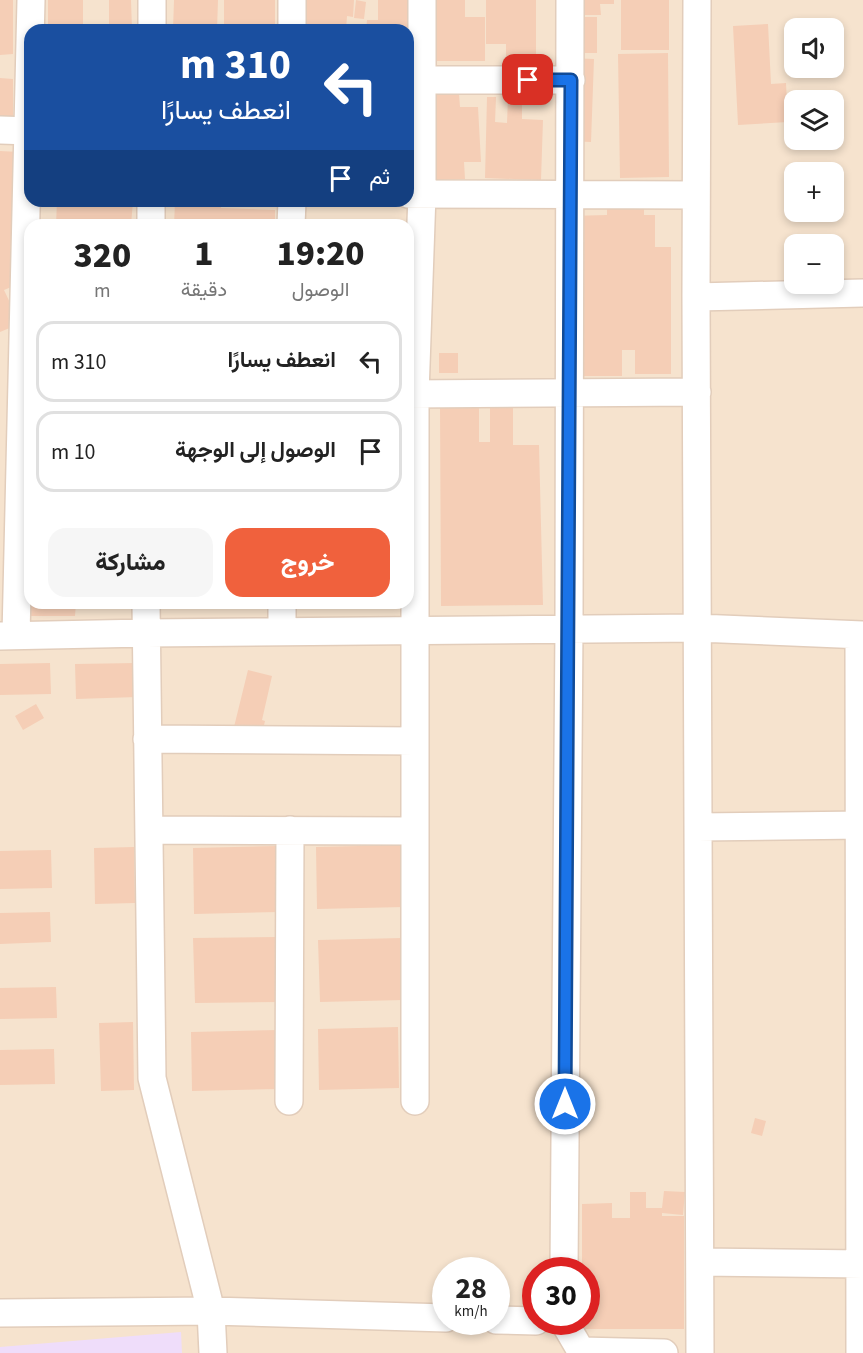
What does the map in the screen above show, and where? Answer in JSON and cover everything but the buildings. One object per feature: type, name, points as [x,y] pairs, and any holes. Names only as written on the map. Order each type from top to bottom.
[{"type":"street","points":[[31,0],[31,24]]},
{"type":"street","points":[[152,0],[152,24]]},
{"type":"street","points":[[292,0],[292,24]]},
{"type":"street","points":[[414,261],[415,80],[422,0]]},
{"type":"street","points":[[564,1257],[569,628],[570,0]]},
{"type":"street","points":[[698,0],[696,297],[700,1353]]},
{"type":"street","points":[[415,80],[571,80]]},
{"type":"street","points":[[0,130],[24,131]]},
{"type":"street","points":[[415,194],[696,195]]},
{"type":"street","points":[[24,225],[17,356],[8,636],[569,628],[698,628],[861,635],[860,1353]]},
{"type":"street","points":[[696,297],[863,293]]},
{"type":"street","points":[[414,394],[697,392]]},
{"type":"street","points":[[414,551],[415,1101]]},
{"type":"street","points":[[146,609],[152,1078],[211,1311],[213,1353]]},
{"type":"street","points":[[282,609],[282,631]]},
{"type":"street","points":[[147,739],[415,741]]},
{"type":"street","points":[[698,827],[860,825]]},
{"type":"street","points":[[149,830],[415,831]]},
{"type":"street","points":[[289,1101],[290,830]]},
{"type":"street","points":[[700,1262],[861,1264]]},
{"type":"street","points":[[0,1312],[211,1311],[432,1318]]},
{"type":"street","points":[[572,1335],[581,1351],[664,1353]]},
{"type":"shaded area","points":[[0,0],[863,0],[863,1353],[0,1353]]},
{"type":"shaded area","points":[[181,1332],[182,1353],[0,1353],[0,1347]]},
{"type":"route","points":[[528,80],[571,80],[565,1104]]}]
